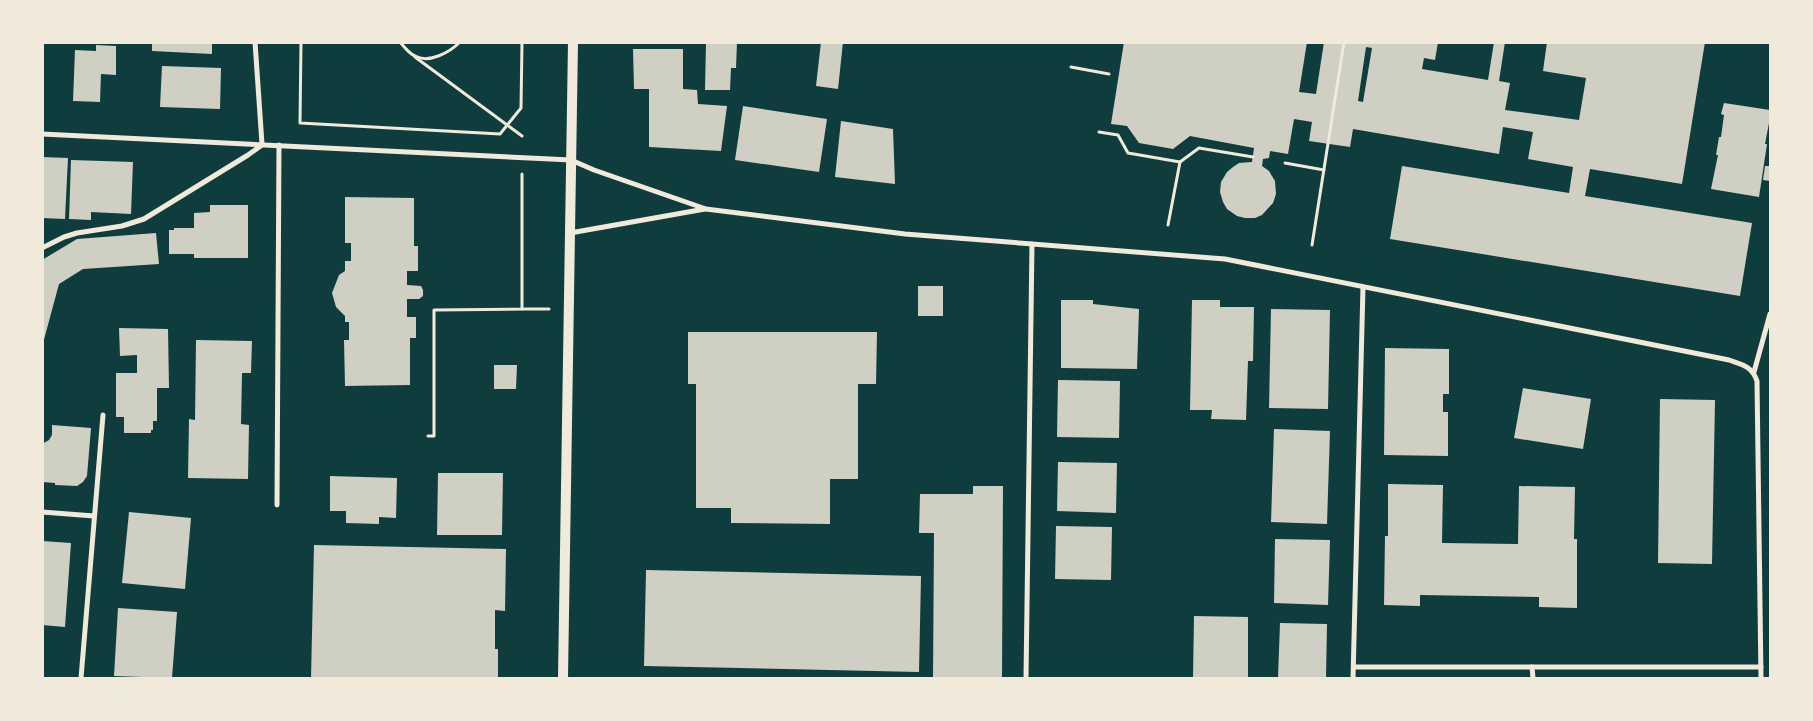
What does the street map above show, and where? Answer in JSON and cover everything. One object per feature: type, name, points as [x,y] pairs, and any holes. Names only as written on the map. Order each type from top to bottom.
[{"type":"main road","points":[[563,678],[573,42]]},
{"type":"street","points":[[255,42],[262,144]]},
{"type":"street","points":[[42,134],[571,160],[594,170],[706,209],[906,234],[1225,259],[1729,360],[1754,372]]},
{"type":"street","points":[[42,248],[77,233],[122,226],[144,219],[248,155],[262,144]]},
{"type":"street","points":[[277,505],[279,145]]},
{"type":"street","points":[[570,233],[706,209]]},
{"type":"street","points":[[1026,678],[1032,244]]},
{"type":"street","points":[[1353,678],[1362,287]]},
{"type":"street","points":[[1761,678],[1756,381],[1754,372],[1770,314]]},
{"type":"street","points":[[81,678],[103,415]]},
{"type":"street","points":[[42,512],[94,516]]},
{"type":"street","points":[[1354,667],[1761,667]]},
{"type":"street","points":[[1532,667],[1532,678]]},
{"type":"path","points":[[301,42],[300,123],[500,134],[521,108],[522,42]]},
{"type":"path","points":[[400,42],[415,57],[522,136]]},
{"type":"path","points":[[415,57],[435,57],[451,50],[460,42]]},
{"type":"path","points":[[1312,244],[1344,42]]},
{"type":"path","points":[[1071,67],[1109,74]]},
{"type":"path","points":[[1099,132],[1118,135],[1128,153],[1180,162]]},
{"type":"path","points":[[1168,225],[1180,162],[1199,148],[1253,157]]},
{"type":"path","points":[[1285,163],[1324,170]]},
{"type":"path","points":[[522,169],[522,309]]},
{"type":"path","points":[[428,436],[434,436],[434,310],[549,309]]},
{"type":"building","points":[[152,42],[212,42],[212,54],[152,51]]},
{"type":"building","points":[[706,42],[737,42],[736,68],[731,68],[730,90],[705,90]]},
{"type":"building","points":[[821,42],[843,42],[838,89],[816,86]]},
{"type":"building","points":[[1124,42],[1307,42],[1299,92],[1316,94],[1324,42],[1438,42],[1435,60],[1424,58],[1422,69],[1488,80],[1494,42],[1505,42],[1499,81],[1510,83],[1505,110],[1579,120],[1586,78],[1543,71],[1547,42],[1705,42],[1682,184],[1590,169],[1585,196],[1752,223],[1740,296],[1390,239],[1402,166],[1569,193],[1573,167],[1528,159],[1533,132],[1503,127],[1499,154],[1353,129],[1350,147],[1309,141],[1312,122],[1294,119],[1288,154],[1270,151],[1269,158],[1263,159],[1262,166],[1269,171],[1275,181],[1276,194],[1273,203],[1262,215],[1255,218],[1245,218],[1237,216],[1227,209],[1220,192],[1221,182],[1227,172],[1239,163],[1252,162],[1254,148],[1190,136],[1173,149],[1139,143],[1127,126],[1111,124]],"holes":[[[1366,47],[1372,48],[1363,102],[1358,101]]]},
{"type":"building","points":[[96,45],[116,46],[116,75],[101,74],[100,102],[73,101],[75,50],[96,51]]},
{"type":"building","points":[[633,49],[683,49],[683,89],[697,90],[698,104],[727,106],[721,151],[649,147],[649,89],[634,89]]},
{"type":"building","points":[[162,66],[221,68],[220,109],[160,107]]},
{"type":"building","points":[[1724,103],[1770,110],[1770,123],[1765,144],[1767,144],[1759,197],[1711,189],[1718,155],[1716,155],[1719,137],[1721,137],[1724,115],[1721,114]]},
{"type":"building","points":[[743,106],[827,119],[819,172],[735,160]]},
{"type":"building","points":[[841,121],[893,129],[895,184],[835,177]]},
{"type":"building","points":[[42,157],[68,158],[65,219],[42,218]]},
{"type":"building","points":[[71,160],[133,162],[131,214],[91,212],[91,220],[69,219]]},
{"type":"building","points":[[1765,166],[1770,166],[1770,181],[1763,180]]},
{"type":"building","points":[[345,197],[414,198],[414,246],[418,246],[418,271],[407,271],[407,285],[421,286],[423,296],[419,299],[407,299],[407,317],[416,317],[416,338],[410,338],[410,385],[345,386],[344,340],[349,340],[349,322],[345,322],[345,316],[336,307],[332,293],[339,275],[345,271],[345,261],[351,261],[351,243],[345,243]]},
{"type":"building","points":[[210,205],[248,205],[248,258],[194,258],[194,254],[169,254],[169,230],[174,230],[174,228],[194,228],[194,213],[210,212]]},
{"type":"building","points":[[156,233],[159,264],[83,269],[59,284],[42,347],[42,260],[77,239]]},
{"type":"building","points":[[918,286],[943,286],[943,316],[918,316]]},
{"type":"building","points":[[1061,300],[1093,300],[1093,304],[1139,309],[1137,369],[1061,368]]},
{"type":"building","points":[[1192,300],[1220,300],[1220,307],[1254,307],[1253,361],[1248,361],[1246,420],[1211,419],[1212,410],[1190,410]]},
{"type":"building","points":[[1271,309],[1330,310],[1328,409],[1269,408]]},
{"type":"building","points":[[119,328],[168,329],[169,388],[157,388],[157,421],[153,421],[151,433],[124,433],[124,417],[116,417],[116,373],[137,373],[137,355],[120,356]]},
{"type":"building","points":[[688,332],[877,332],[876,384],[858,384],[858,479],[830,479],[830,524],[731,523],[731,508],[696,508],[696,384],[688,384]]},
{"type":"building","points":[[196,340],[252,341],[251,373],[242,373],[241,424],[249,425],[248,479],[188,478],[189,419],[195,420]]},
{"type":"building","points":[[1385,348],[1449,349],[1449,394],[1443,394],[1443,412],[1448,412],[1448,456],[1384,455]]},
{"type":"building","points":[[494,365],[517,365],[516,389],[494,389]]},
{"type":"building","points":[[1058,380],[1120,381],[1119,438],[1057,437]]},
{"type":"building","points":[[1523,388],[1591,399],[1583,449],[1514,438]]},
{"type":"building","points":[[1660,399],[1715,400],[1712,564],[1658,563]]},
{"type":"building","points":[[52,425],[91,428],[87,476],[77,486],[55,485],[55,483],[42,482],[42,444],[49,440],[52,435]]},
{"type":"building","points":[[1274,429],[1330,431],[1327,524],[1271,522]]},
{"type":"building","points":[[1058,462],[1117,463],[1116,513],[1057,511]]},
{"type":"building","points":[[438,473],[503,473],[502,535],[437,535]]},
{"type":"building","points":[[330,476],[397,478],[396,518],[379,517],[379,524],[346,523],[346,511],[330,511]]},
{"type":"building","points":[[1388,484],[1443,485],[1442,543],[1518,544],[1519,486],[1575,487],[1574,539],[1577,539],[1577,608],[1539,607],[1539,597],[1420,595],[1420,606],[1384,605],[1385,536],[1388,536]]},
{"type":"building","points":[[973,486],[1003,486],[1002,678],[933,678],[934,533],[919,533],[920,494],[973,494]]},
{"type":"building","points":[[129,512],[191,518],[185,589],[122,583]]},
{"type":"building","points":[[1056,526],[1112,527],[1111,580],[1055,579]]},
{"type":"building","points":[[1275,539],[1330,540],[1328,605],[1274,603]]},
{"type":"building","points":[[42,541],[71,543],[65,627],[42,625]]},
{"type":"building","points":[[314,545],[506,549],[505,611],[495,610],[495,649],[498,649],[498,678],[311,678]]},
{"type":"building","points":[[646,570],[921,576],[919,672],[644,666]]},
{"type":"building","points":[[118,608],[177,612],[172,678],[114,676]]},
{"type":"building","points":[[1194,616],[1248,617],[1248,678],[1193,678]]},
{"type":"building","points":[[1280,623],[1327,624],[1326,678],[1278,678]]}]
